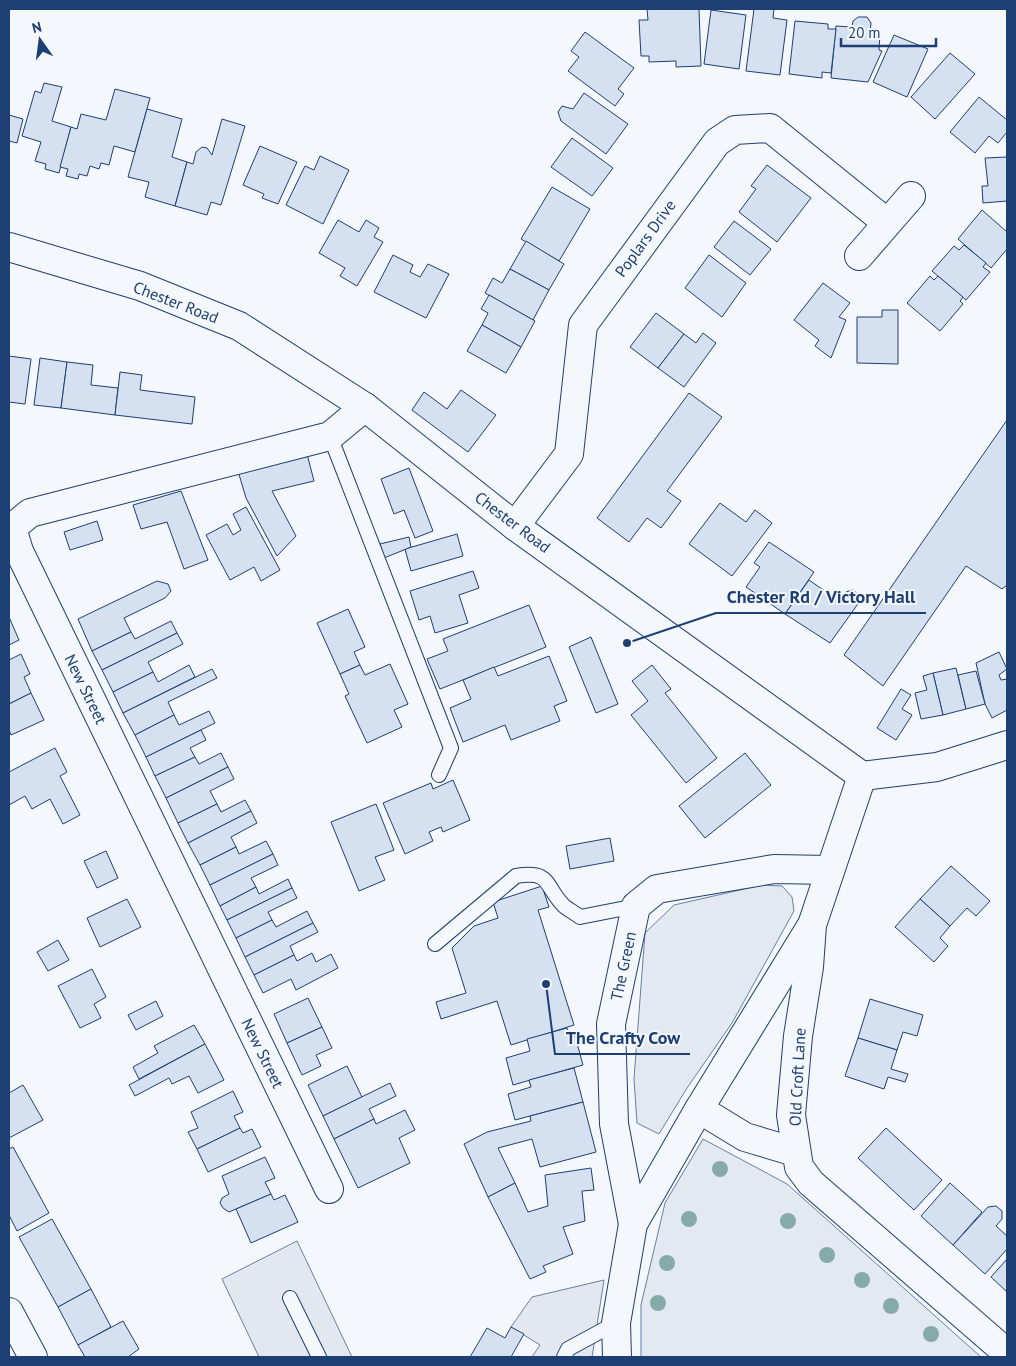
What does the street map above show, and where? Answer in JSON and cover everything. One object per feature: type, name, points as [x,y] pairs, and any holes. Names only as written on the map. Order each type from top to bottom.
[{"type":"street","name":"Poplars Drive","points":[[516,526],[569,454],[583,325],[717,142],[735,130],[770,128],[886,222]]},
{"type":"street","points":[[859,256],[886,222],[911,196]]},
{"type":"street","name":"Chester Road","points":[[9,247],[140,286],[239,326],[365,407],[516,526],[862,776]]},
{"type":"street","name":"New Street","points":[[330,1189],[18,551],[12,528],[30,513],[330,436],[365,407]]},
{"type":"street","points":[[862,776],[937,767],[1007,745]]},
{"type":"street","name":"Old Croft Lane","points":[[862,776],[812,925],[809,967],[798,1036],[791,1115],[795,1152],[799,1168],[811,1183],[1007,1353]]},
{"type":"street","points":[[636,906],[657,889],[774,869],[829,870]]},
{"type":"street","name":"The Green","points":[[633,1224],[614,1124],[611,1024],[636,906]]},
{"type":"street","name":"The Green","points":[[617,1357],[616,1323],[633,1224],[699,1109],[812,925]]},
{"type":"street","points":[[699,1109],[745,1137],[795,1152]]},
{"type":"street","points":[[9,1312],[34,1357]]},
{"type":"lane","points":[[330,436],[451,748],[439,775]]},
{"type":"lane","points":[[435,944],[516,876],[533,873],[546,880],[564,905],[580,917],[636,906]]},
{"type":"lane","points":[[290,1298],[319,1357]]},
{"type":"lane","points":[[564,1357],[568,1349],[616,1323]]},
{"type":"shaded area","points":[[762,885],[782,886],[792,897],[794,911],[732,1023],[687,1088],[659,1134],[637,1123],[634,1079],[645,933],[674,905]]},
{"type":"shaded area","points":[[703,1139],[787,1184],[981,1357],[641,1357],[641,1305],[665,1203]]},
{"type":"shaded area","points":[[297,1241],[352,1357],[259,1357],[222,1279]]},
{"type":"shaded area","points":[[604,1280],[592,1357],[532,1357],[540,1345],[511,1327],[532,1297]]},
{"type":"building","points":[[647,9],[699,9],[701,66],[676,67],[676,61],[649,62],[649,56],[641,56],[639,20],[648,20]]},
{"type":"building","points":[[754,9],[774,9],[773,18],[787,20],[780,75],[746,71]]},
{"type":"building","points":[[711,10],[746,15],[739,69],[704,64]]},
{"type":"building","points":[[858,17],[867,17],[871,23],[870,34],[880,35],[879,50],[882,51],[868,82],[831,78],[836,26],[852,27],[853,21]]},
{"type":"building","points":[[795,21],[828,24],[828,29],[836,29],[831,73],[822,72],[822,78],[789,74]]},
{"type":"building","points":[[585,32],[634,68],[618,89],[624,94],[615,106],[568,71],[579,57],[571,51]]},
{"type":"building","points":[[894,35],[928,49],[907,97],[873,82]]},
{"type":"building","points":[[950,53],[975,74],[935,119],[911,97]]},
{"type":"building","points":[[44,83],[62,87],[52,121],[71,127],[59,173],[45,169],[46,164],[35,161],[41,142],[22,136],[35,91],[41,93]]},
{"type":"building","points":[[115,89],[150,98],[135,152],[114,146],[109,165],[101,163],[99,169],[90,166],[87,176],[79,174],[78,179],[66,176],[68,169],[60,167],[71,127],[77,129],[81,114],[106,120]]},
{"type":"building","points":[[584,93],[628,124],[606,154],[561,121],[558,112],[562,106],[573,109]]},
{"type":"building","points":[[979,97],[1007,120],[1007,132],[998,143],[989,136],[975,153],[950,132]]},
{"type":"building","points":[[147,109],[182,119],[172,157],[187,162],[175,206],[145,197],[149,182],[128,177]]},
{"type":"building","points":[[9,115],[23,119],[17,143],[9,141]]},
{"type":"building","points":[[222,119],[245,126],[221,205],[211,202],[207,215],[175,206],[187,162],[193,164],[196,152],[202,147],[207,148],[212,155]]},
{"type":"building","points":[[572,138],[613,168],[592,196],[551,167]]},
{"type":"building","points":[[260,146],[297,162],[278,204],[262,198],[264,194],[243,185]]},
{"type":"building","points":[[320,156],[349,170],[323,224],[286,205],[305,166],[314,170]]},
{"type":"building","points":[[1007,157],[1007,201],[983,203],[982,186],[988,186],[985,158]]},
{"type":"building","points":[[767,165],[811,198],[777,242],[739,212],[756,189],[751,186]]},
{"type":"building","points":[[552,187],[590,209],[559,261],[521,239]]},
{"type":"building","points":[[982,210],[1007,232],[1007,249],[991,268],[958,239]]},
{"type":"building","points":[[338,220],[359,232],[366,220],[379,228],[374,237],[383,242],[357,286],[340,276],[345,268],[319,253]]},
{"type":"building","points":[[734,221],[771,249],[750,275],[714,247]]},
{"type":"building","points":[[526,241],[564,264],[549,290],[510,269]]},
{"type":"building","points":[[964,245],[986,263],[983,267],[990,272],[966,300],[932,271],[954,246],[959,250]]},
{"type":"building","points":[[393,255],[413,265],[410,272],[420,277],[428,264],[449,274],[426,318],[374,292]]},
{"type":"building","points":[[709,255],[746,283],[722,317],[685,288]]},
{"type":"building","points":[[510,269],[549,290],[533,320],[485,293],[493,278],[502,283]]},
{"type":"building","points":[[930,276],[934,280],[938,276],[963,297],[960,301],[963,304],[940,331],[907,303]]},
{"type":"building","points":[[823,283],[850,303],[839,317],[846,320],[831,358],[815,346],[819,340],[794,320]]},
{"type":"building","points":[[489,295],[535,321],[521,347],[482,325],[488,313],[481,309]]},
{"type":"building","points":[[882,310],[898,310],[898,364],[857,363],[857,317],[882,317]]},
{"type":"building","points":[[656,313],[684,334],[658,368],[630,347]]},
{"type":"building","points":[[482,325],[521,347],[506,373],[467,351]]},
{"type":"building","points":[[703,333],[716,343],[684,387],[658,368],[684,334],[696,343]]},
{"type":"building","points":[[9,356],[31,359],[25,404],[9,402]]},
{"type":"building","points":[[40,358],[67,362],[61,408],[34,405]]},
{"type":"building","points":[[67,362],[93,365],[91,385],[118,388],[115,415],[61,408]]},
{"type":"building","points":[[120,372],[142,375],[140,390],[195,397],[192,424],[115,415]]},
{"type":"building","points":[[461,390],[496,415],[468,452],[412,410],[424,392],[447,409]]},
{"type":"building","points":[[689,393],[722,417],[667,491],[681,501],[661,528],[647,518],[629,542],[597,518]]},
{"type":"building","points":[[1007,420],[1007,585],[1002,589],[966,566],[883,686],[844,655]]},
{"type":"building","points":[[307,454],[314,481],[272,491],[296,536],[277,556],[246,498],[238,471]]},
{"type":"building","points":[[409,468],[433,531],[415,538],[404,510],[394,514],[381,479]]},
{"type":"building","points":[[181,491],[208,560],[184,569],[167,522],[141,529],[133,505]]},
{"type":"building","points":[[720,503],[746,522],[755,510],[772,523],[732,576],[689,544]]},
{"type":"building","points":[[246,507],[280,570],[261,581],[254,567],[230,580],[206,535],[227,524],[233,535],[241,530],[233,514]]},
{"type":"building","points":[[97,521],[103,540],[70,550],[64,532]]},
{"type":"building","points":[[457,534],[463,556],[411,571],[405,549]]},
{"type":"building","points":[[409,537],[411,547],[384,558],[380,544]]},
{"type":"building","points":[[769,542],[814,572],[785,614],[746,587],[760,567],[754,563]]},
{"type":"building","points":[[473,571],[479,588],[459,595],[468,623],[435,633],[430,616],[419,620],[410,591]]},
{"type":"building","points":[[809,580],[839,601],[846,592],[853,590],[859,595],[860,601],[830,643],[785,614]]},
{"type":"building","points":[[157,581],[168,584],[171,591],[165,598],[124,618],[131,632],[92,651],[78,619]]},
{"type":"building","points":[[529,605],[546,647],[440,689],[427,659],[448,651],[443,639]]},
{"type":"building","points":[[348,609],[365,647],[354,652],[360,665],[340,674],[317,623]]},
{"type":"building","points":[[9,617],[19,640],[9,645]]},
{"type":"building","points":[[171,621],[177,633],[102,670],[92,651],[131,632],[135,639]]},
{"type":"building","points":[[177,633],[183,644],[148,662],[153,672],[113,692],[102,670]]},
{"type":"building","points":[[591,637],[618,704],[596,713],[569,647]]},
{"type":"building","points":[[999,652],[1007,669],[999,675],[1001,680],[1007,679],[1007,710],[992,718],[985,704],[976,663]]},
{"type":"building","points":[[21,654],[30,674],[24,677],[31,693],[9,704],[9,660]]},
{"type":"building","points":[[549,656],[567,701],[554,706],[560,721],[511,740],[505,725],[463,742],[450,708],[471,699],[463,680],[494,667],[498,676]]},
{"type":"building","points":[[390,664],[408,704],[394,710],[402,727],[367,743],[345,696],[349,694],[340,674],[360,665],[365,675]]},
{"type":"building","points":[[189,665],[195,677],[123,713],[113,692],[153,672],[158,682]]},
{"type":"building","points":[[652,665],[671,689],[665,693],[717,758],[686,783],[631,715],[648,701],[632,681]]},
{"type":"building","points":[[956,668],[966,709],[943,715],[933,673]]},
{"type":"building","points":[[212,669],[217,678],[168,702],[174,715],[135,735],[123,713]]},
{"type":"building","points":[[976,671],[985,704],[966,709],[958,675]]},
{"type":"building","points":[[933,673],[943,715],[921,719],[915,693],[927,690],[923,676]]},
{"type":"building","points":[[901,689],[911,695],[902,709],[912,715],[896,740],[877,728]]},
{"type":"building","points":[[31,693],[44,720],[11,735],[9,730],[9,704]]},
{"type":"building","points":[[209,711],[215,723],[146,757],[135,735],[174,715],[179,725]]},
{"type":"building","points":[[201,730],[206,740],[190,748],[195,757],[155,776],[146,757]]},
{"type":"building","points":[[55,748],[67,772],[60,776],[80,815],[63,824],[50,799],[32,809],[25,796],[9,805],[9,772]]},
{"type":"building","points":[[221,753],[228,767],[166,798],[155,776],[195,757],[199,764]]},
{"type":"building","points":[[745,753],[771,785],[705,838],[679,806]]},
{"type":"building","points":[[228,767],[234,779],[210,791],[217,804],[178,823],[166,798]]},
{"type":"building","points":[[453,780],[470,820],[443,832],[441,827],[429,832],[433,841],[405,854],[383,803],[431,783],[433,789]]},
{"type":"building","points":[[245,800],[251,811],[188,843],[178,823],[217,804],[221,812]]},
{"type":"building","points":[[376,804],[394,850],[375,857],[385,880],[359,891],[331,822]]},
{"type":"building","points":[[251,811],[257,823],[231,837],[236,847],[200,865],[188,843]]},
{"type":"building","points":[[610,838],[614,861],[570,869],[566,846]]},
{"type":"building","points":[[266,841],[273,854],[210,885],[200,865],[236,847],[239,854]]},
{"type":"building","points":[[106,851],[118,878],[97,888],[84,861]]},
{"type":"building","points":[[273,854],[278,865],[251,878],[256,887],[220,906],[210,885]]},
{"type":"building","points":[[951,866],[990,901],[976,916],[967,908],[950,926],[920,899]]},
{"type":"building","points":[[288,879],[292,888],[227,920],[220,906],[256,887],[259,894]]},
{"type":"building","points":[[542,886],[549,907],[538,910],[574,1025],[511,1045],[497,1001],[441,1019],[436,1002],[466,993],[452,948],[474,926],[498,918],[493,902]]},
{"type":"building","points":[[292,888],[297,898],[268,912],[272,920],[236,938],[227,920]]},
{"type":"building","points":[[127,899],[141,927],[100,947],[87,918]]},
{"type":"building","points":[[920,899],[950,926],[940,938],[948,946],[934,962],[895,927]]},
{"type":"building","points":[[307,911],[313,923],[245,957],[236,938],[272,920],[276,927]]},
{"type":"building","points":[[313,923],[318,932],[290,946],[294,955],[254,975],[245,957]]},
{"type":"building","points":[[58,940],[69,960],[48,971],[37,952]]},
{"type":"building","points":[[312,953],[316,962],[331,954],[338,968],[296,990],[291,979],[263,993],[254,975],[294,955],[297,961]]},
{"type":"building","points":[[92,969],[106,997],[94,1004],[101,1018],[80,1028],[58,986]]},
{"type":"building","points":[[308,998],[322,1027],[287,1043],[274,1014]]},
{"type":"building","points":[[870,999],[923,1015],[917,1036],[903,1032],[897,1050],[858,1038]]},
{"type":"building","points":[[156,1001],[163,1016],[136,1030],[128,1015]]},
{"type":"building","points":[[194,1025],[205,1044],[139,1079],[133,1067],[158,1053],[154,1046]]},
{"type":"building","points":[[322,1027],[332,1048],[316,1055],[321,1066],[302,1075],[287,1043]]},
{"type":"building","points":[[567,1028],[571,1038],[575,1036],[583,1065],[513,1085],[506,1058],[530,1051],[527,1039]]},
{"type":"building","points":[[858,1038],[897,1050],[891,1069],[908,1074],[905,1082],[888,1077],[884,1089],[845,1076]]},
{"type":"building","points":[[205,1044],[224,1080],[198,1093],[189,1076],[172,1084],[169,1078],[135,1096],[129,1085]]},
{"type":"building","points":[[347,1066],[362,1097],[323,1116],[308,1085]]},
{"type":"building","points":[[574,1068],[583,1102],[515,1120],[508,1094],[531,1087],[529,1080]]},
{"type":"building","points":[[390,1083],[396,1096],[369,1109],[374,1119],[334,1139],[323,1116]]},
{"type":"building","points":[[23,1085],[43,1120],[9,1138],[9,1093]]},
{"type":"building","points":[[233,1091],[243,1112],[234,1116],[240,1128],[197,1149],[188,1132],[198,1128],[191,1112]]},
{"type":"building","points":[[583,1102],[596,1152],[540,1167],[532,1139],[498,1148],[515,1183],[488,1197],[464,1144],[487,1132],[531,1121],[530,1116]]},
{"type":"building","points":[[405,1110],[415,1130],[399,1138],[410,1163],[358,1188],[334,1139],[374,1119],[376,1124]]},
{"type":"building","points":[[240,1128],[243,1133],[252,1129],[261,1147],[208,1172],[197,1149]]},
{"type":"building","points":[[886,1128],[942,1180],[914,1210],[858,1158]]},
{"type":"building","points":[[13,1147],[49,1213],[17,1231],[9,1215],[9,1149]]},
{"type":"building","points":[[265,1157],[275,1178],[265,1182],[271,1194],[229,1212],[223,1208],[220,1203],[222,1198],[229,1194],[222,1176]]},
{"type":"building","points":[[591,1168],[594,1190],[582,1191],[585,1221],[563,1227],[573,1254],[543,1266],[546,1272],[530,1279],[488,1197],[515,1183],[528,1212],[548,1206],[545,1175]]},
{"type":"building","points":[[950,1183],[982,1212],[953,1245],[921,1216]]},
{"type":"building","points":[[271,1194],[274,1200],[285,1195],[298,1222],[251,1243],[236,1209]]},
{"type":"building","points":[[996,1206],[1002,1211],[1002,1219],[996,1226],[1007,1236],[1007,1249],[985,1274],[953,1245],[988,1207]]},
{"type":"building","points":[[52,1219],[91,1289],[58,1307],[19,1237]]},
{"type":"building","points":[[1007,1259],[1007,1292],[991,1277]]},
{"type":"building","points":[[91,1289],[111,1327],[78,1345],[58,1307]]},
{"type":"building","points":[[123,1321],[139,1349],[128,1357],[85,1357],[78,1345]]},
{"type":"building","points":[[511,1327],[524,1334],[511,1357],[470,1357],[487,1328],[505,1338]]},
{"type":"place","name":"Chester Rd / Victory Hall","points":[[627,643]]},
{"type":"place","name":"The Crafty Cow","points":[[546,984]]}]
